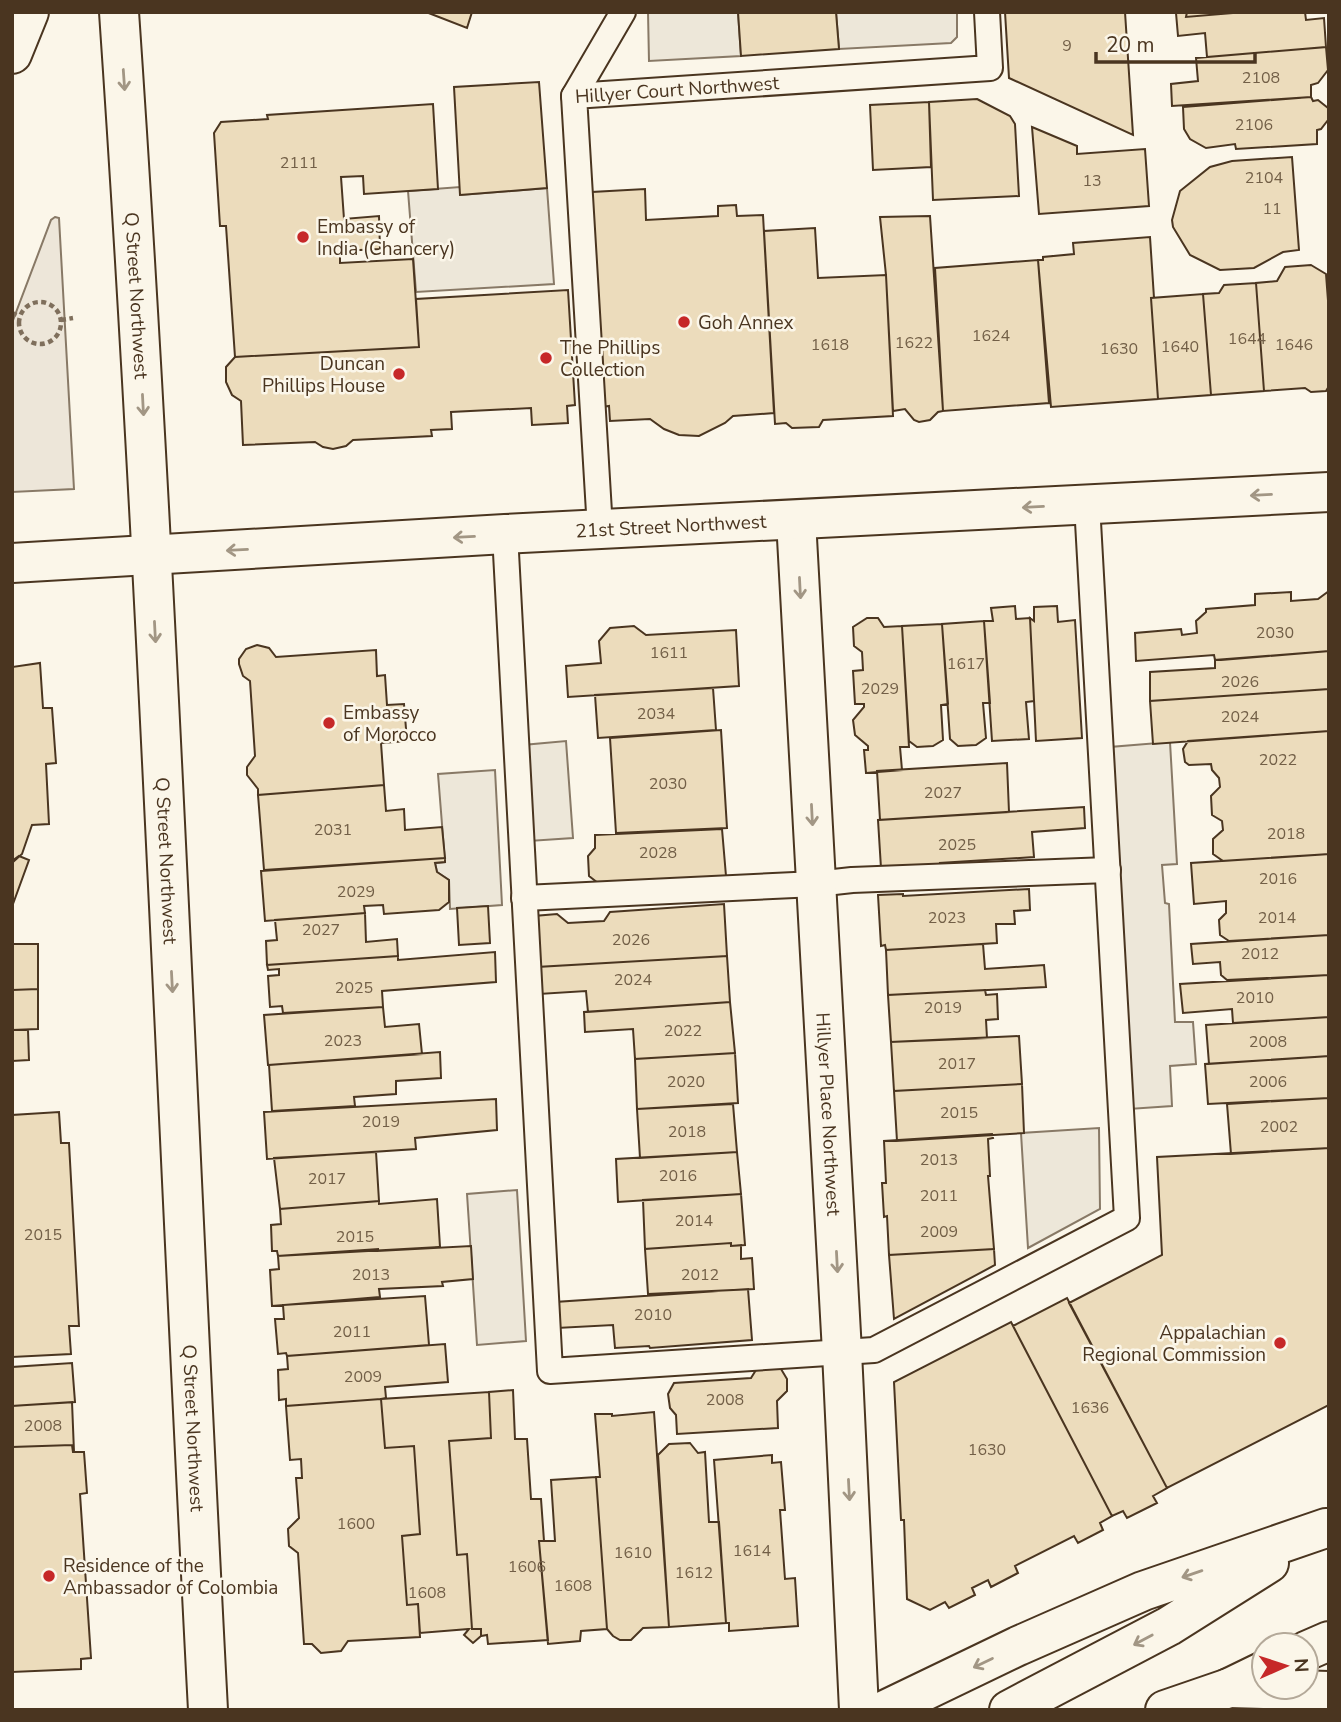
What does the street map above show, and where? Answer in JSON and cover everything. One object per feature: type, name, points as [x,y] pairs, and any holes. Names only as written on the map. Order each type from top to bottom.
[{"type":"main road","points":[[12,54],[29,12]]},
{"type":"main road","name":"Q Street Northwest","points":[[119,12],[151,555],[208,1710]]},
{"type":"main road","name":"21st Street Northwest","points":[[12,563],[505,534],[1329,492]]},
{"type":"main road","name":"Hillyer Place Northwest","points":[[796,520],[859,1710]]},
{"type":"main road","points":[[885,1710],[1018,1646],[1143,1591],[1328,1527]]},
{"type":"main road","points":[[1009,1710],[1169,1626],[1328,1527]]},
{"type":"main road","points":[[1219,1699],[1250,1680]]},
{"type":"main road","points":[[1165,1710],[1219,1699],[1329,1691]]},
{"type":"lane","points":[[574,96],[623,12]]},
{"type":"lane","name":"Hillyer Court Northwest","points":[[600,529],[574,96],[990,68],[988,12]]},
{"type":"lane","points":[[505,534],[550,1371],[874,1350],[1127,1218],[1087,504]]},
{"type":"lane","points":[[524,898],[852,880],[1108,870]]},
{"type":"path","points":[[36,302],[48,303],[57,309],[61,320],[60,330],[54,340],[45,344],[33,343],[25,337],[20,327],[20,316],[27,307],[36,302]]},
{"type":"path","points":[[12,313],[20,316]]},
{"type":"path","points":[[61,320],[73,318]]},
{"type":"shaded area","points":[[648,12],[738,12],[741,56],[649,61]]},
{"type":"shaded area","points":[[836,12],[957,12],[957,37],[951,43],[839,49]]},
{"type":"shaded area","points":[[460,187],[461,195],[547,188],[554,284],[416,292],[408,191]]},
{"type":"shaded area","points":[[59,218],[74,489],[12,492],[12,323],[51,220]]},
{"type":"shaded area","points":[[566,741],[573,838],[529,841],[523,745]]},
{"type":"shaded area","points":[[1170,742],[1177,864],[1162,865],[1165,903],[1169,904],[1175,1022],[1193,1022],[1196,1064],[1170,1066],[1172,1106],[1129,1109],[1110,747]]},
{"type":"shaded area","points":[[495,770],[502,905],[450,909],[449,880],[437,872],[435,863],[445,862],[438,774]]},
{"type":"shaded area","points":[[1099,1128],[1100,1209],[1028,1248],[1021,1133]]},
{"type":"shaded area","points":[[517,1190],[526,1341],[477,1345],[467,1194]]},
{"type":"building","points":[[426,12],[472,12],[467,28]]},
{"type":"building","points":[[738,12],[836,12],[839,49],[741,56]]},
{"type":"building","points":[[1005,12],[1125,12],[1133,135],[1009,78]]},
{"type":"building","points":[[1187,12],[1186,17],[1245,12],[1305,12],[1306,20],[1324,18],[1326,47],[1207,57],[1205,33],[1178,36],[1176,13]]},
{"type":"building","points":[[1187,12],[1245,12],[1186,17]]},
{"type":"building","points":[[1326,47],[1328,70],[1318,83],[1311,85],[1311,97],[1172,106],[1171,84],[1198,81],[1196,58]]},
{"type":"building","points":[[539,82],[547,188],[460,195],[454,87]]},
{"type":"building","points":[[1311,97],[1313,101],[1318,100],[1328,108],[1328,120],[1317,130],[1317,144],[1236,149],[1235,144],[1206,148],[1190,139],[1184,129],[1183,107]]},
{"type":"building","points":[[977,99],[1010,116],[1015,124],[1019,196],[933,200],[929,102]]},
{"type":"building","points":[[929,102],[931,167],[873,170],[870,105]]},
{"type":"building","name":"Embassy of India (Chancery)","points":[[433,104],[438,189],[364,194],[363,176],[341,177],[344,219],[379,216],[380,249],[340,251],[340,263],[413,259],[419,347],[235,357],[226,226],[220,226],[214,133],[221,122],[268,119],[267,115]]},
{"type":"building","points":[[1032,127],[1077,146],[1077,154],[1145,149],[1149,206],[1039,214]]},
{"type":"building","points":[[1292,157],[1299,250],[1283,252],[1254,268],[1220,270],[1190,255],[1173,227],[1172,220],[1180,191],[1210,167],[1232,161]]},
{"type":"building","name":"Goh Annex","points":[[645,189],[646,220],[718,216],[718,206],[736,205],[737,216],[763,215],[774,413],[733,416],[699,436],[679,435],[650,419],[610,421],[609,406],[602,407],[592,192]]},
{"type":"building","points":[[930,216],[943,411],[930,420],[919,422],[905,409],[893,411],[886,275],[880,217]]},
{"type":"building","points":[[815,228],[818,278],[886,275],[893,416],[823,420],[819,427],[792,428],[786,423],[775,424],[764,231]]},
{"type":"building","points":[[1150,237],[1158,399],[1051,407],[1038,260],[1043,260],[1043,257],[1074,254],[1073,243]]},
{"type":"building","points":[[1038,260],[1049,403],[943,411],[935,268]]},
{"type":"building","points":[[1311,265],[1326,274],[1329,386],[1326,391],[1311,392],[1305,388],[1264,391],[1256,283],[1277,281],[1285,267]]},
{"type":"building","points":[[1256,283],[1264,391],[1211,395],[1203,294],[1219,293],[1224,285]]},
{"type":"building","name":"Duncan Phillips House","points":[[568,290],[575,405],[567,406],[568,423],[532,425],[531,408],[451,412],[452,429],[431,430],[432,436],[353,440],[346,446],[333,449],[315,442],[243,445],[241,401],[232,395],[226,382],[226,367],[235,357],[419,347],[416,299]]},
{"type":"building","points":[[1203,294],[1211,395],[1158,399],[1151,298]]},
{"type":"building","points":[[1329,591],[1329,651],[1221,660],[1215,660],[1214,655],[1136,661],[1135,633],[1181,629],[1182,635],[1197,633],[1196,621],[1206,609],[1255,605],[1255,594],[1291,592],[1291,601],[1318,599]]},
{"type":"building","points":[[1015,606],[1016,619],[1030,618],[1034,701],[1026,702],[1029,739],[992,741],[984,621],[993,621],[991,608]]},
{"type":"building","points":[[1057,606],[1058,622],[1075,620],[1082,738],[1036,741],[1030,618],[1034,621],[1034,607]]},
{"type":"building","points":[[867,618],[878,618],[884,627],[902,626],[909,747],[900,747],[902,770],[866,773],[864,750],[868,750],[868,746],[855,735],[853,720],[864,704],[855,704],[853,671],[863,670],[862,652],[854,646],[853,627]]},
{"type":"building","points":[[984,621],[990,703],[983,703],[986,738],[976,745],[958,746],[950,739],[942,624]]},
{"type":"building","points":[[942,624],[948,704],[941,705],[943,740],[933,746],[917,747],[909,741],[902,626]]},
{"type":"building","points":[[634,626],[646,635],[736,630],[739,686],[568,697],[566,666],[601,663],[599,641],[610,628]]},
{"type":"building","name":"Embassy of Morocco","points":[[257,645],[269,648],[276,657],[376,650],[377,676],[385,675],[387,705],[404,704],[407,741],[381,743],[384,785],[258,795],[258,789],[247,775],[247,767],[255,756],[250,681],[243,676],[239,664],[239,659],[246,649]]},
{"type":"building","points":[[1329,651],[1329,689],[1150,701],[1150,672],[1215,668],[1215,660]]},
{"type":"building","points":[[40,663],[43,708],[52,708],[56,763],[46,764],[49,824],[32,825],[22,854],[13,862],[12,667]]},
{"type":"building","points":[[713,688],[716,730],[598,738],[595,695]]},
{"type":"building","points":[[1329,689],[1329,731],[1153,744],[1150,701]]},
{"type":"building","points":[[721,730],[727,828],[616,833],[610,738]]},
{"type":"building","points":[[1329,731],[1329,854],[1223,861],[1213,854],[1213,839],[1223,830],[1222,821],[1212,815],[1211,796],[1220,787],[1219,778],[1212,770],[1211,764],[1189,765],[1185,762],[1183,749],[1188,741]]},
{"type":"building","points":[[1007,763],[1009,812],[880,820],[877,771]]},
{"type":"building","points":[[384,785],[386,811],[404,809],[405,830],[442,827],[445,858],[264,870],[258,795]]},
{"type":"building","points":[[1084,807],[1085,828],[1032,832],[1034,857],[940,863],[941,872],[881,868],[878,820]]},
{"type":"building","points":[[722,829],[726,876],[598,883],[589,876],[588,856],[595,848],[595,835]]},
{"type":"building","points":[[1329,854],[1329,935],[1229,941],[1220,935],[1219,920],[1226,913],[1226,901],[1194,904],[1191,863]]},
{"type":"building","points":[[19,856],[29,860],[13,904],[12,861]]},
{"type":"building","points":[[445,858],[445,862],[435,863],[437,872],[449,880],[449,902],[439,910],[384,914],[383,905],[364,906],[365,913],[265,921],[261,871]]},
{"type":"building","points":[[1029,889],[1030,910],[1014,911],[1015,924],[996,924],[997,943],[886,950],[885,945],[881,946],[878,895]]},
{"type":"building","points":[[724,904],[727,956],[537,967],[534,916],[557,914],[568,923],[604,921],[610,912]]},
{"type":"building","points":[[488,906],[490,943],[459,945],[457,908]]},
{"type":"building","points":[[365,913],[366,942],[397,939],[398,956],[267,965],[266,941],[277,940],[275,920]]},
{"type":"building","points":[[1329,935],[1329,975],[1227,980],[1221,975],[1220,962],[1193,964],[1191,944]]},
{"type":"building","points":[[12,944],[38,944],[38,989],[12,990]]},
{"type":"building","points":[[983,944],[985,969],[1044,965],[1046,987],[888,995],[886,950]]},
{"type":"building","points":[[495,952],[496,982],[382,991],[383,1007],[283,1013],[282,1006],[270,1007],[268,976],[279,975],[279,969],[268,970],[267,965],[398,956],[398,960]]},
{"type":"building","points":[[727,956],[730,1002],[588,1012],[586,991],[539,994],[537,967]]},
{"type":"building","points":[[1329,975],[1329,1017],[1233,1023],[1232,1009],[1183,1013],[1180,984]]},
{"type":"building","points":[[38,989],[38,1029],[12,1030],[12,990]]},
{"type":"building","points":[[985,990],[986,995],[997,994],[998,1019],[986,1020],[987,1038],[891,1042],[888,995]]},
{"type":"building","points":[[730,1002],[735,1053],[635,1059],[633,1029],[585,1032],[584,1012]]},
{"type":"building","points":[[383,1007],[385,1027],[419,1024],[422,1054],[268,1065],[264,1015]]},
{"type":"building","points":[[1329,1017],[1329,1056],[1209,1064],[1206,1025]]},
{"type":"building","points":[[12,1030],[28,1030],[29,1060],[12,1061]]},
{"type":"building","points":[[1019,1036],[1022,1084],[894,1091],[891,1042]]},
{"type":"building","points":[[440,1052],[441,1078],[396,1081],[396,1094],[354,1097],[355,1106],[272,1111],[269,1065]]},
{"type":"building","points":[[735,1053],[738,1103],[637,1109],[635,1059]]},
{"type":"building","points":[[1329,1056],[1329,1098],[1208,1104],[1205,1064]]},
{"type":"building","points":[[1022,1084],[1024,1133],[897,1141],[894,1091]]},
{"type":"building","points":[[1329,1098],[1329,1148],[1231,1154],[1227,1104]]},
{"type":"building","points":[[496,1099],[497,1130],[415,1138],[416,1149],[267,1159],[264,1112]]},
{"type":"building","points":[[733,1104],[737,1152],[640,1158],[637,1109]]},
{"type":"building","points":[[59,1112],[61,1143],[69,1143],[79,1326],[69,1326],[71,1354],[12,1357],[12,1115]]},
{"type":"building","points":[[992,1134],[993,1138],[988,1139],[988,1176],[994,1249],[889,1255],[882,1183],[886,1183],[884,1141]]},
{"type":"building","points":[[1329,1148],[1329,1405],[1167,1488],[1069,1303],[1162,1255],[1157,1157]]},
{"type":"building","points":[[376,1152],[379,1201],[280,1209],[274,1158]]},
{"type":"building","points":[[737,1152],[741,1194],[618,1202],[616,1159]]},
{"type":"building","points":[[741,1194],[745,1245],[731,1246],[731,1243],[645,1249],[643,1200]]},
{"type":"building","points":[[437,1199],[440,1247],[278,1256],[277,1251],[272,1251],[271,1225],[281,1224],[280,1209]]},
{"type":"building","points":[[731,1243],[731,1246],[741,1245],[741,1259],[752,1258],[754,1289],[648,1294],[645,1249]]},
{"type":"building","points":[[471,1246],[473,1279],[442,1282],[443,1286],[379,1289],[380,1297],[272,1306],[270,1270],[279,1269],[278,1256]]},
{"type":"building","points":[[994,1249],[995,1265],[894,1319],[889,1255]]},
{"type":"building","points":[[748,1289],[752,1340],[615,1348],[613,1325],[557,1328],[555,1302]]},
{"type":"building","points":[[425,1296],[429,1345],[287,1356],[286,1353],[278,1354],[275,1319],[284,1319],[283,1305]]},
{"type":"building","points":[[1067,1298],[1167,1488],[1153,1496],[1157,1503],[1127,1518],[1123,1511],[1112,1516],[1013,1326]]},
{"type":"building","points":[[1011,1322],[1112,1516],[1100,1523],[1103,1530],[1078,1543],[1074,1536],[1015,1566],[1018,1573],[991,1587],[988,1580],[972,1588],[975,1595],[949,1608],[945,1602],[930,1610],[907,1599],[894,1382]]},
{"type":"building","points":[[445,1344],[448,1382],[385,1387],[386,1398],[381,1399],[286,1406],[286,1399],[279,1400],[278,1370],[288,1369],[287,1356]]},
{"type":"building","points":[[72,1363],[75,1402],[12,1406],[12,1367]]},
{"type":"building","points":[[772,1365],[781,1369],[787,1379],[787,1391],[777,1401],[778,1428],[677,1434],[676,1415],[670,1408],[668,1394],[674,1383],[751,1378],[756,1370]]},
{"type":"building","points":[[513,1390],[515,1439],[527,1439],[531,1499],[541,1499],[544,1541],[539,1541],[548,1640],[488,1644],[487,1635],[481,1636],[481,1629],[472,1629],[467,1554],[457,1555],[449,1441],[491,1438],[489,1392]]},
{"type":"building","points":[[489,1392],[491,1438],[449,1441],[457,1555],[467,1554],[472,1629],[481,1629],[481,1636],[473,1643],[464,1635],[469,1629],[420,1633],[418,1604],[407,1605],[402,1536],[420,1534],[414,1446],[385,1448],[381,1399]]},
{"type":"building","points":[[381,1399],[385,1448],[414,1446],[420,1534],[402,1536],[407,1605],[418,1604],[420,1637],[348,1641],[341,1651],[321,1653],[312,1644],[304,1644],[298,1553],[289,1546],[288,1529],[299,1518],[296,1478],[302,1478],[301,1459],[290,1460],[286,1406]]},
{"type":"building","points":[[72,1402],[74,1452],[72,1445],[12,1447],[12,1406]]},
{"type":"building","points":[[654,1412],[669,1627],[643,1628],[631,1640],[620,1640],[607,1629],[596,1477],[600,1477],[595,1414],[612,1416]]},
{"type":"building","points":[[690,1443],[698,1453],[705,1452],[709,1522],[719,1522],[726,1623],[669,1627],[658,1455],[669,1444]]},
{"type":"building","name":"Residence of the Ambassador of Colombia","points":[[72,1445],[73,1452],[84,1452],[87,1493],[80,1494],[91,1658],[81,1659],[81,1669],[12,1672],[12,1447]]},
{"type":"building","points":[[772,1455],[772,1463],[781,1462],[785,1510],[780,1510],[785,1579],[795,1578],[798,1626],[729,1631],[729,1623],[726,1623],[714,1460]]},
{"type":"building","points":[[596,1477],[607,1629],[581,1631],[580,1641],[548,1644],[539,1541],[555,1541],[551,1480]]},
{"type":"place","name":"Embassy of India (Chancery)","points":[[303,237]]},
{"type":"place","name":"Goh Annex","points":[[684,322]]},
{"type":"place","name":"The Phillips Collection","points":[[546,358]]},
{"type":"place","name":"Duncan Phillips House","points":[[399,374]]},
{"type":"place","name":"Embassy of Morocco","points":[[329,723]]},
{"type":"place","name":"Appalachian Regional Commission","points":[[1280,1343]]},
{"type":"place","name":"Residence of the Ambassador of Colombia","points":[[49,1576]]}]
